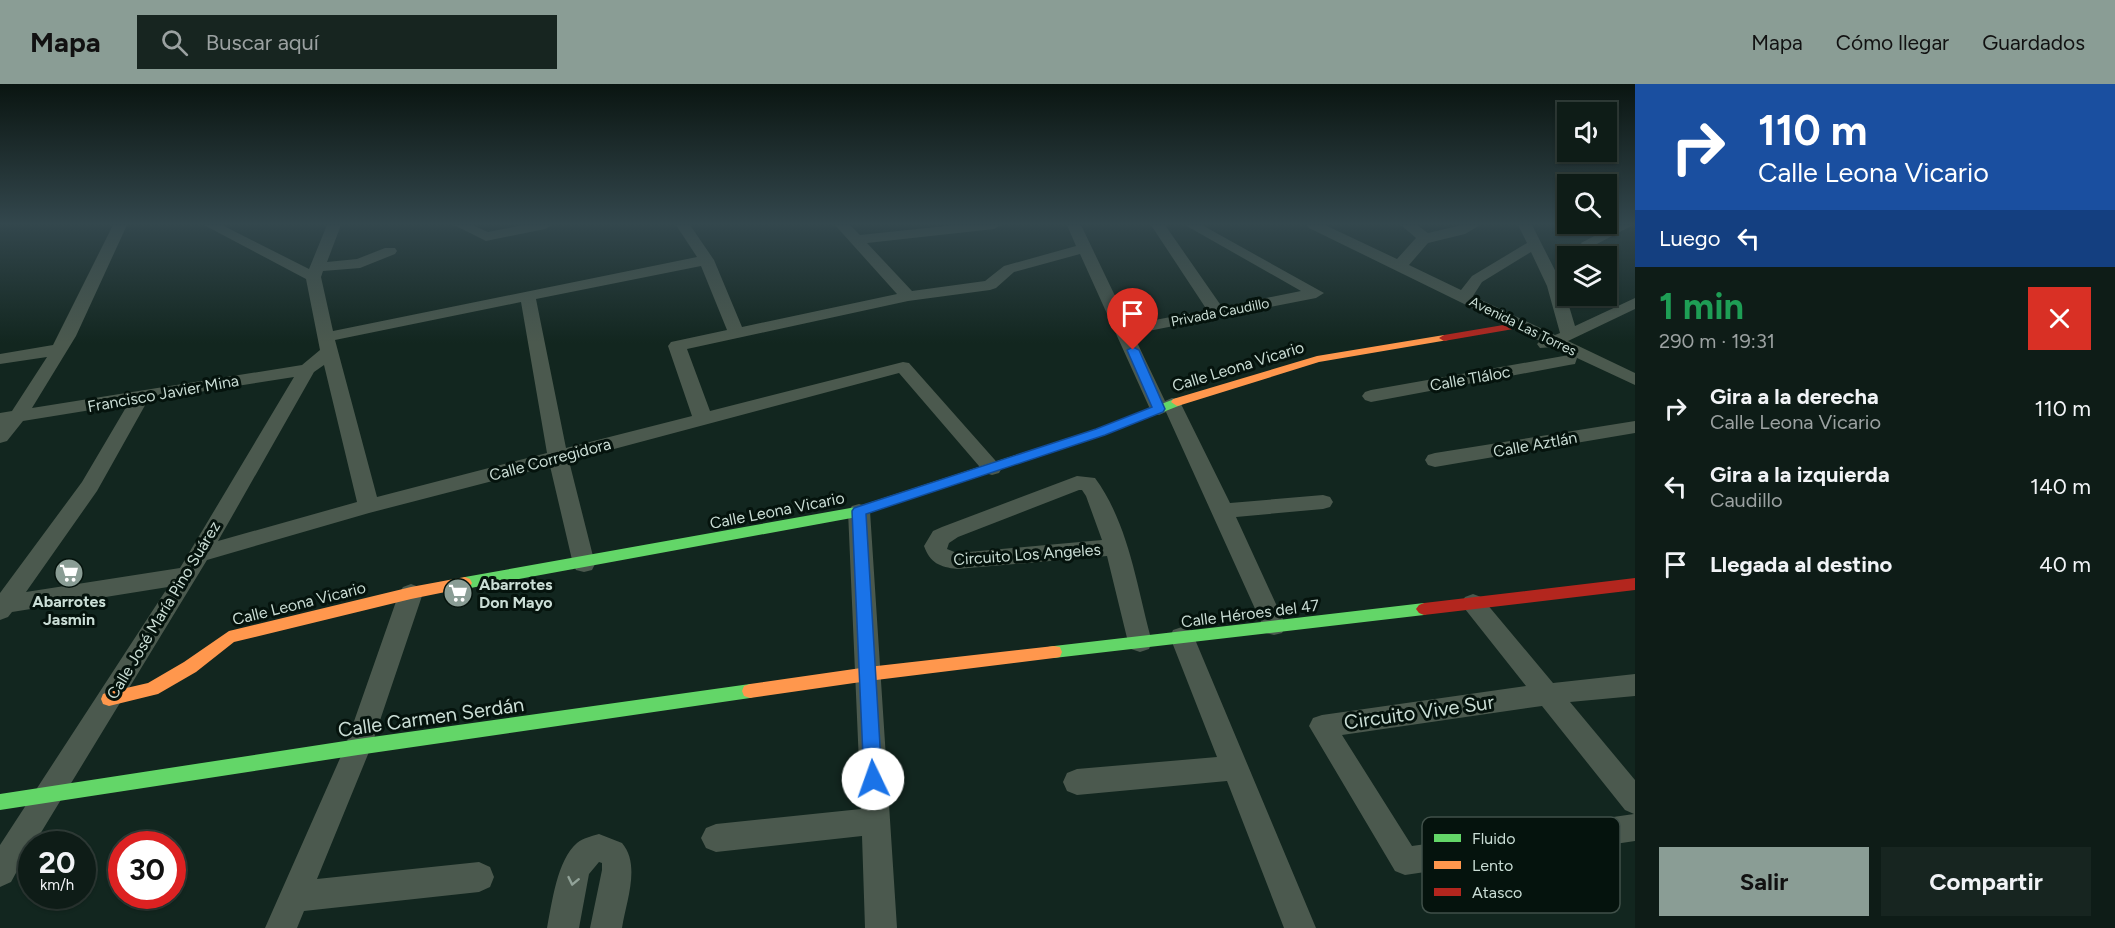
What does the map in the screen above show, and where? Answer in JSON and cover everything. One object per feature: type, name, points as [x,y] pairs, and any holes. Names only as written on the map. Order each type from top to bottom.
[{"type":"street","points":[[0,437],[9,418],[57,350],[102,264]]},
{"type":"street","points":[[298,264],[315,272],[353,264]]},
{"type":"street","points":[[318,264],[315,272],[328,345],[369,506]]},
{"type":"street","points":[[328,345],[528,297],[685,264]]},
{"type":"street","points":[[708,264],[737,334]]},
{"type":"street","points":[[880,264],[908,297]]},
{"type":"street","points":[[703,419],[677,346],[908,297],[990,285],[1009,269],[1026,264]]},
{"type":"street","points":[[1094,264],[1165,407],[1223,511],[1274,626]]},
{"type":"street","points":[[1185,264],[1217,312]]},
{"type":"street","name":"Privada Caudillo","points":[[1125,330],[1316,293],[1264,264]]},
{"type":"street","name":"Avenida Las Torres","points":[[1397,264],[1464,297],[1513,326],[1554,340],[1635,380]]},
{"type":"street","points":[[1464,297],[1477,279],[1500,264]]},
{"type":"street","points":[[1545,264],[1556,286],[1554,340],[1569,360],[1635,393]]},
{"type":"street","points":[[528,297],[558,457],[584,564]]},
{"type":"street","points":[[1554,340],[1635,303]]},
{"type":"street","name":"Calle Leona Vicario","points":[[110,699],[152,689],[190,667],[229,637],[411,593],[584,564],[859,511],[1100,432],[1165,407],[1317,359],[1513,326]]},
{"type":"street","name":"Calle José María Pino Suárez","points":[[0,872],[187,575],[307,369],[328,345]]},
{"type":"street","points":[[0,359],[57,350]]},
{"type":"street","name":"Calle Tláloc","points":[[1371,396],[1569,360]]},
{"type":"street","name":"Calle Corregidora","points":[[199,554],[369,506],[903,367],[992,468]]},
{"type":"street","name":"Francisco Javier Mina","points":[[9,418],[307,369]]},
{"type":"street","points":[[2,606],[90,486],[141,397]]},
{"type":"street","name":"Calle Aztlán","points":[[1435,460],[1635,427]]},
{"type":"street","name":"Circuito Los Angeles","points":[[1115,547],[957,561],[945,560],[936,553],[935,546],[941,537],[950,532],[1077,483],[1088,483],[1097,490],[1115,547],[1140,642]]},
{"type":"street","points":[[1223,511],[1323,502]]},
{"type":"street","points":[[859,511],[881,928]]},
{"type":"street","points":[[2,606],[187,575]]},
{"type":"street","name":"Calle Héroes del 47","points":[[868,674],[1635,584]]},
{"type":"street","points":[[281,928],[358,747],[411,593]]},
{"type":"street","points":[[1473,603],[1635,801]]},
{"type":"street","points":[[1182,637],[1300,928]]},
{"type":"street","name":"Calle Carmen Serdán","points":[[0,802],[358,747],[868,674]]},
{"type":"street","points":[[1548,694],[1635,685]]},
{"type":"street","name":"Circuito Vive Sur","points":[[1422,859],[1406,861],[1322,726],[1548,694]]},
{"type":"street","points":[[1077,782],[1235,768]]},
{"type":"street","points":[[716,837],[876,821]]},
{"type":"street","name":"Circuito Vive Sur","points":[[1620,829],[1635,827]]},
{"type":"street","points":[[563,928],[578,861],[588,851],[601,848],[612,852],[617,863],[606,928]]},
{"type":"street","points":[[294,897],[479,877]]},
{"type":"traffic: fast","points":[[465,583],[857,512],[1100,432],[1177,402]]},
{"type":"traffic: fast","points":[[1054,652],[1424,609]]},
{"type":"traffic: fast","points":[[0,802],[358,747],[750,691]]},
{"type":"traffic: slow","points":[[1177,402],[1317,359],[1444,338]]},
{"type":"traffic: slow","points":[[109,699],[152,689],[190,667],[229,637],[411,593],[465,583]]},
{"type":"traffic: slow","points":[[750,691],[868,674],[1054,652]]},
{"type":"traffic: jam","points":[[1444,338],[1521,325]]},
{"type":"traffic: jam","points":[[1424,609],[1635,584]]},
{"type":"place","name":"Abarrotes Jasmin","points":[[69,573]]},
{"type":"place","name":"Abarrotes Don Mayo","points":[[458,593]]},
{"type":"route","points":[[873,779],[859,511],[1100,432],[1159,409],[1133,350]]}]
